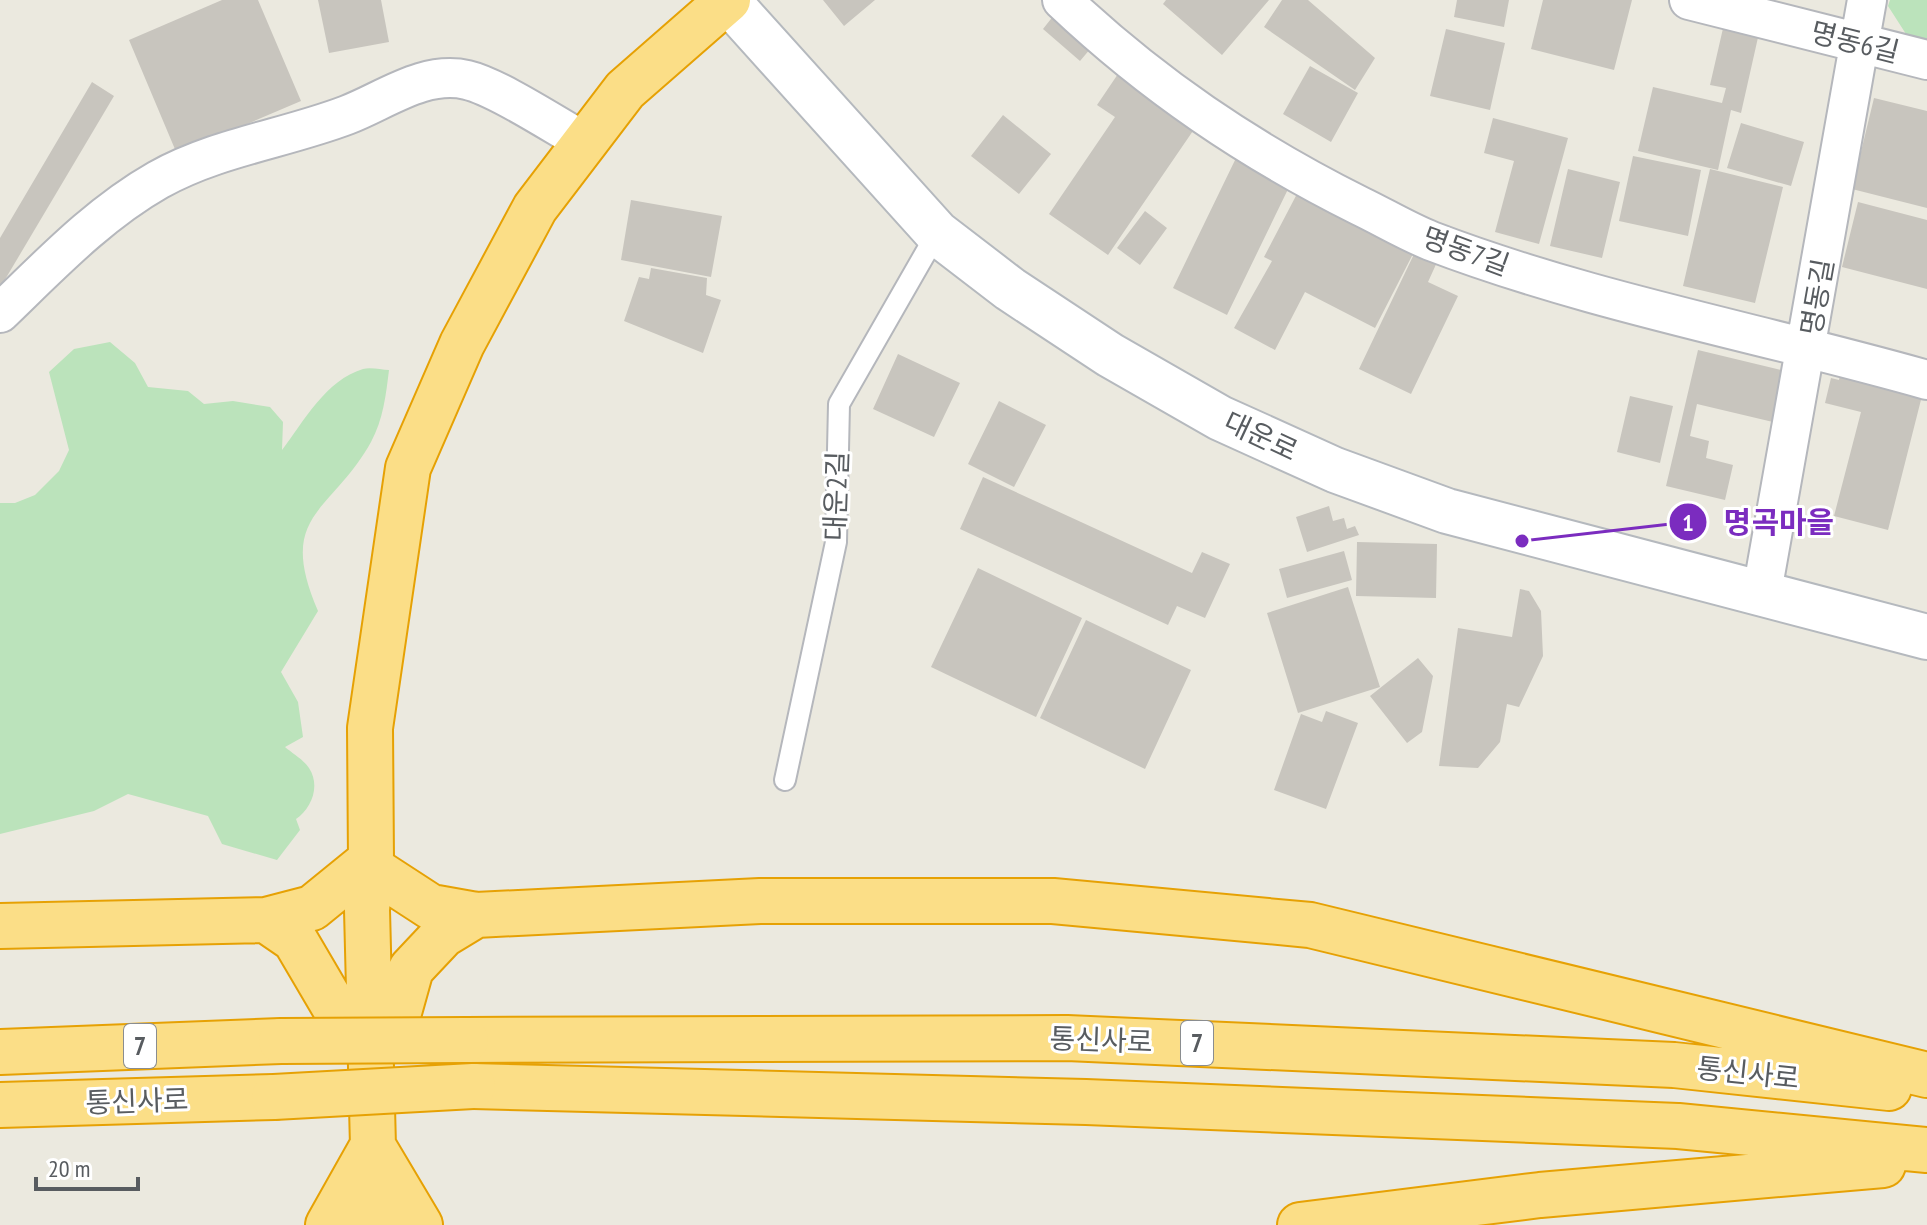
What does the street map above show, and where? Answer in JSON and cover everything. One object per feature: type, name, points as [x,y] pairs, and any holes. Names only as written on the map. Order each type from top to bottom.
[{"type":"highway","points":[[375,1225],[367,910],[371,864],[370,728],[408,468],[462,344],[535,208],[625,90],[727,0]]},
{"type":"highway","points":[[371,864],[431,907],[476,915],[760,901],[1053,901],[1310,925],[1927,1075]]},
{"type":"highway","points":[[0,926],[266,920],[312,908],[371,864]]},
{"type":"highway","points":[[370,1044],[394,1030],[411,969],[443,935],[476,915]]},
{"type":"highway","points":[[266,920],[295,940],[339,1015],[370,1044]]},
{"type":"highway","name":"통신사로","points":[[0,1052],[281,1041],[1067,1038],[1674,1065],[1927,1092]]},
{"type":"highway","name":"통신사로","points":[[0,1105],[274,1097],[473,1086],[1086,1102],[1678,1126],[1927,1150]]},
{"type":"highway","points":[[328,1225],[373,1145]]},
{"type":"highway","points":[[373,1145],[420,1225]]},
{"type":"highway","points":[[1300,1225],[1540,1195],[1927,1161]]},
{"type":"street","name":"대운로","points":[[727,0],[937,233],[1010,289],[1110,355],[1220,418],[1335,470],[1447,511],[1927,637]]},
{"type":"street","name":"명동7길","points":[[1062,0],[1104,39],[1197,113],[1305,178],[1429,240],[1572,287],[1809,346],[1927,380]]},
{"type":"street","name":"명동6길","points":[[1689,0],[1927,60]]},
{"type":"street","name":"명동길","points":[[1762,592],[1809,346],[1867,0]]},
{"type":"street","points":[[0,313],[109,213],[158,180],[264,138],[318,126],[401,89],[436,80],[467,80],[585,142]]},
{"type":"lane","name":"대운2길","points":[[785,780],[836,542],[839,404],[937,233]]},
{"type":"green space","points":[[1890,0],[1927,0],[1927,39],[1906,34],[1888,6]]},
{"type":"green space","points":[[110,342],[135,363],[148,387],[188,391],[204,404],[233,401],[270,407],[283,422],[282,450],[317,403],[338,382],[363,369],[389,370],[381,416],[371,442],[313,517],[306,534],[303,554],[307,579],[318,611],[281,672],[298,702],[303,737],[285,747],[309,768],[314,789],[310,803],[296,819],[300,830],[277,860],[222,844],[208,816],[128,794],[94,811],[0,834],[0,503],[15,503],[35,495],[59,471],[69,450],[49,372],[74,349]]},
{"type":"building","points":[[222,0],[258,0],[301,101],[177,154],[129,40]]},
{"type":"building","points":[[318,0],[381,0],[389,42],[329,53]]},
{"type":"building","points":[[823,0],[875,0],[844,26]]},
{"type":"building","points":[[1166,0],[1269,0],[1222,55],[1163,4]]},
{"type":"building","points":[[1282,0],[1308,0],[1375,58],[1355,90],[1264,27]]},
{"type":"building","points":[[1457,0],[1509,0],[1504,27],[1454,17]]},
{"type":"building","points":[[1543,0],[1632,0],[1614,70],[1531,49]]},
{"type":"building","points":[[1054,15],[1091,48],[1080,61],[1043,29]]},
{"type":"building","points":[[1724,24],[1759,33],[1741,113],[1731,110],[1718,170],[1638,151],[1653,87],[1722,103],[1726,88],[1710,85]]},
{"type":"building","points":[[1446,29],[1505,43],[1490,110],[1430,96]]},
{"type":"building","points":[[1310,66],[1358,93],[1331,142],[1283,114]]},
{"type":"building","points":[[1120,71],[1197,125],[1108,255],[1049,214],[1115,117],[1097,105]]},
{"type":"building","points":[[92,82],[114,96],[0,288],[0,238]]},
{"type":"building","points":[[1874,98],[1927,111],[1927,208],[1852,189]]},
{"type":"building","points":[[1003,115],[1051,154],[1019,194],[971,156]]},
{"type":"building","points":[[1493,118],[1568,138],[1539,244],[1495,232],[1514,161],[1484,153]]},
{"type":"building","points":[[1741,123],[1804,142],[1791,186],[1727,168]]},
{"type":"building","points":[[1237,156],[1291,183],[1227,315],[1173,288]]},
{"type":"building","points":[[1633,156],[1701,170],[1688,236],[1619,221]]},
{"type":"building","points":[[1568,169],[1620,182],[1602,258],[1550,246]]},
{"type":"building","points":[[1710,169],[1783,187],[1755,303],[1683,286]]},
{"type":"building","points":[[1299,190],[1415,250],[1375,328],[1305,292],[1275,350],[1234,328],[1272,261],[1264,257]]},
{"type":"building","points":[[631,200],[722,216],[711,277],[621,260]]},
{"type":"building","points":[[1858,202],[1927,220],[1927,289],[1842,267]]},
{"type":"building","points":[[1145,211],[1167,228],[1140,265],[1117,248]]},
{"type":"building","points":[[1416,250],[1438,260],[1428,282],[1458,296],[1411,394],[1359,369]]},
{"type":"building","points":[[651,268],[707,278],[706,295],[721,300],[703,353],[624,321],[639,277],[649,279]]},
{"type":"building","points":[[1698,350],[1785,371],[1773,422],[1697,404],[1690,436],[1709,441],[1706,458],[1733,465],[1725,500],[1666,486]]},
{"type":"building","points":[[898,354],[960,383],[934,437],[873,409]]},
{"type":"building","points":[[1841,370],[1925,384],[1888,530],[1834,516],[1861,412],[1825,403],[1831,378],[1839,380]]},
{"type":"building","points":[[1630,396],[1673,406],[1660,463],[1617,452]]},
{"type":"building","points":[[999,401],[1046,425],[1014,487],[968,464]]},
{"type":"building","points":[[983,477],[1192,573],[1202,552],[1230,564],[1205,618],[1177,606],[1168,625],[960,529]]},
{"type":"building","points":[[1329,506],[1333,521],[1344,518],[1347,529],[1355,526],[1359,535],[1307,552],[1296,517]]},
{"type":"building","points":[[1357,542],[1437,544],[1436,598],[1356,596]]},
{"type":"building","points":[[1344,551],[1352,580],[1287,598],[1279,569]]},
{"type":"building","points":[[978,568],[1082,618],[1036,717],[931,667]]},
{"type":"building","points":[[1348,587],[1380,687],[1298,713],[1267,613]]},
{"type":"building","points":[[1520,589],[1529,591],[1541,611],[1543,656],[1519,707],[1507,704],[1500,742],[1478,768],[1439,766],[1458,628],[1512,637]]},
{"type":"building","points":[[1086,620],[1191,670],[1145,769],[1040,718]]},
{"type":"building","points":[[1418,658],[1433,676],[1422,732],[1407,743],[1370,696]]},
{"type":"building","points":[[1326,711],[1358,723],[1326,809],[1274,790],[1301,714],[1322,722]]},
{"type":"place","name":"명곡마을","points":[[1522,541]]}]
